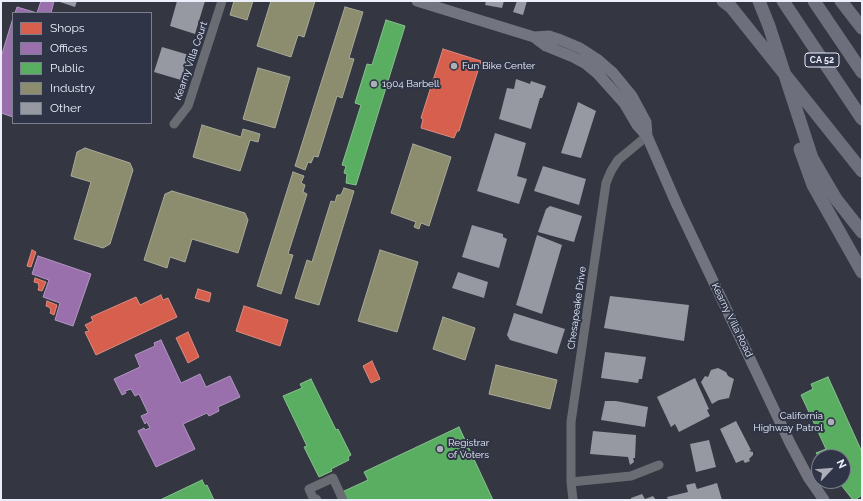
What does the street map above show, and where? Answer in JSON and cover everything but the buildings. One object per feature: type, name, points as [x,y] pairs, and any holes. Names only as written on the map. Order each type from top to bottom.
[{"type":"highway","points":[[759,1],[769,26],[812,158],[836,199],[862,232]]},
{"type":"highway","name":"CA 52","points":[[783,1],[862,118]]},
{"type":"highway","name":"CA 52","points":[[814,1],[862,72]]},
{"type":"highway","points":[[841,1],[862,28]]},
{"type":"highway","points":[[727,4],[862,171]]},
{"type":"highway","points":[[788,88],[796,136],[813,185],[862,272]]},
{"type":"main road","name":"Kearny Villa Road","points":[[417,1],[534,37],[546,46],[586,64],[598,74],[624,103],[637,125],[647,136],[677,205],[790,443],[808,477],[824,500]]},
{"type":"street","name":"Kearny Villa Court","points":[[174,124],[188,106],[222,1]]},
{"type":"street","name":"Chesapeake Drive","points":[[573,500],[571,482],[571,422],[606,183],[618,160],[647,136]]},
{"type":"street","points":[[571,482],[631,476],[659,464]]},
{"type":"street","points":[[317,500],[314,500],[310,490],[333,478],[343,500]]},
{"type":"place","name":"Fun Bike Center","points":[[454,66]]},
{"type":"place","name":"1904 Barbell","points":[[374,84]]},
{"type":"place","name":"California Highway Patrol","points":[[831,422]]},
{"type":"place","name":"Registrar of Voters","points":[[440,449]]}]
